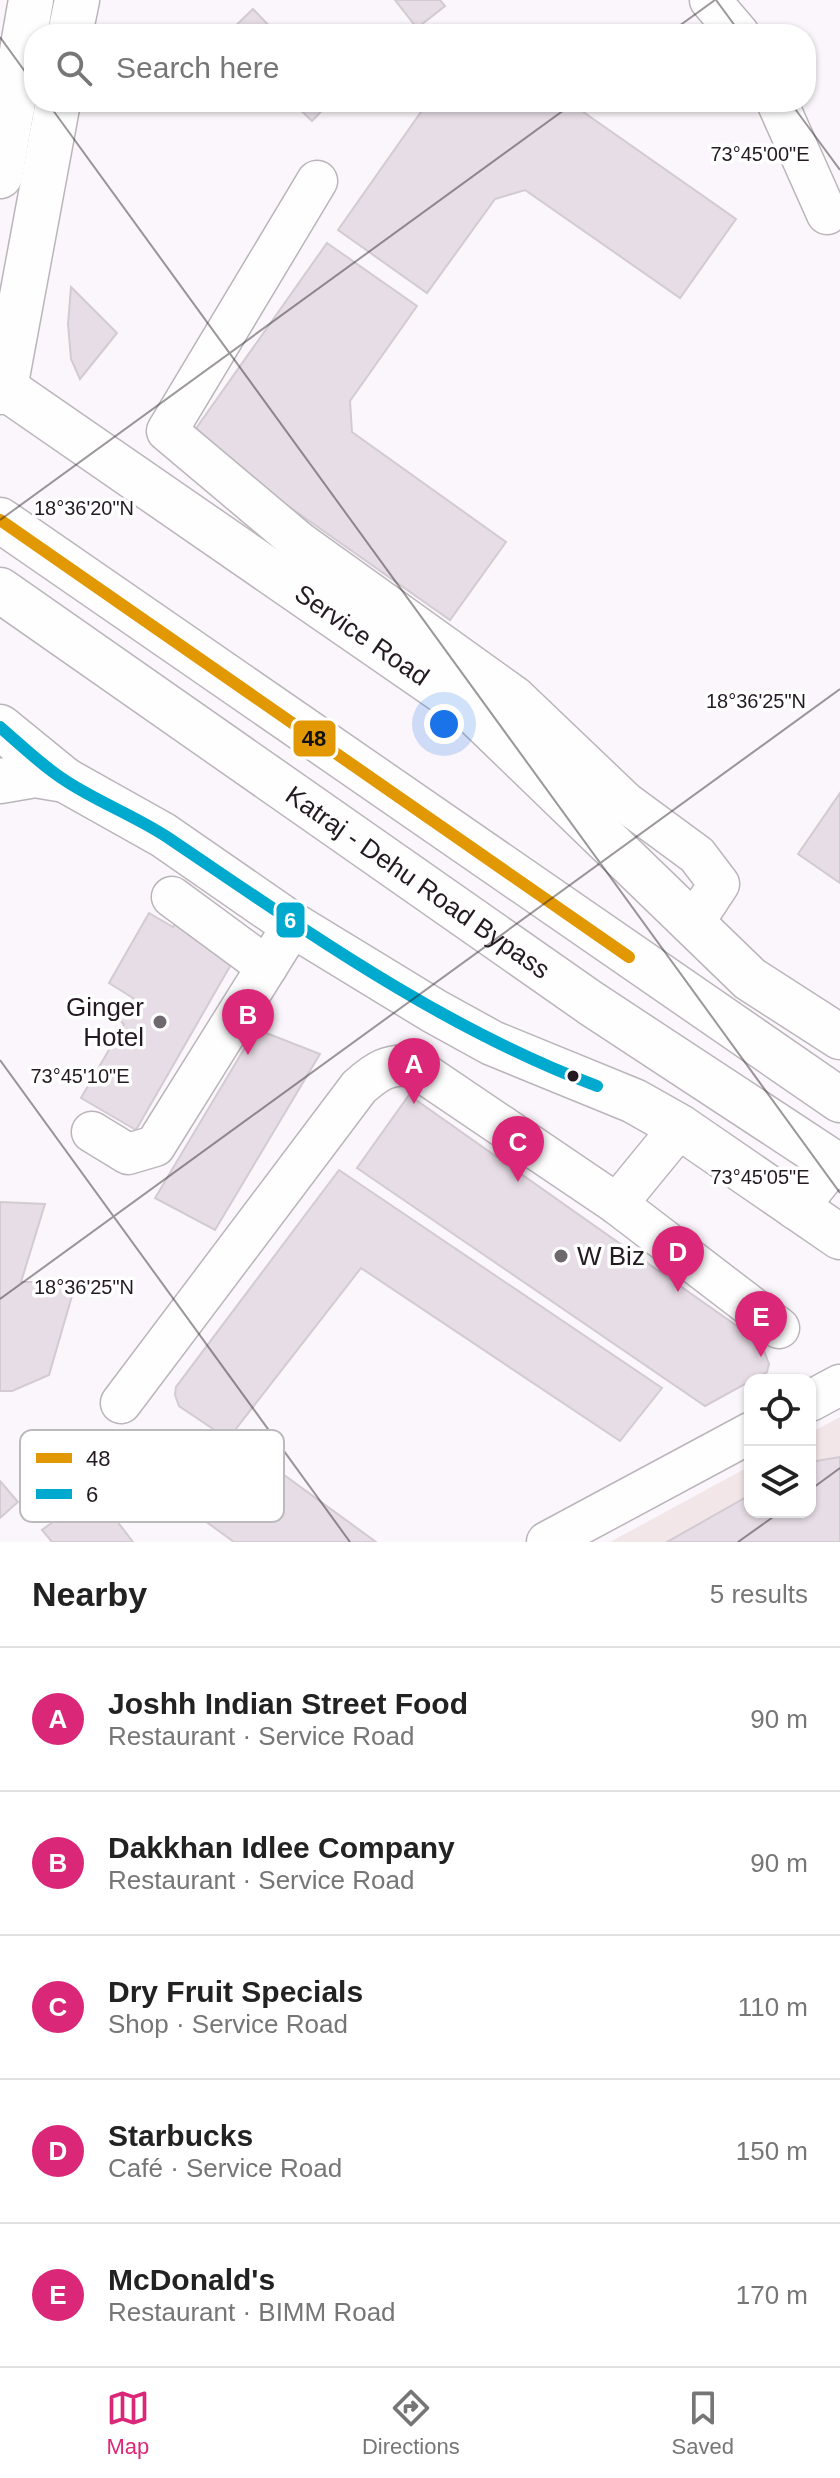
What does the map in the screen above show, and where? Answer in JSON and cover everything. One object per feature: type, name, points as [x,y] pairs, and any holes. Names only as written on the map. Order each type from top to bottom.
[{"type":"main road","points":[[27,24],[31,0]]},
{"type":"main road","points":[[72,24],[77,0]]},
{"type":"main road","points":[[0,176],[24,40]]},
{"type":"main road","points":[[2,390],[56,112]]},
{"type":"main road","name":"Service Road","points":[[2,390],[475,713],[750,979],[840,1037]]},
{"type":"main road","points":[[0,520],[840,1100]]},
{"type":"main road","name":"Katraj - Dehu Road Bypass","points":[[0,590],[592,1004],[836,1165]]},
{"type":"main road","points":[[0,727],[65,780],[163,835],[293,925],[492,1043],[634,1101],[680,1127],[840,1237]]},
{"type":"main road","points":[[0,781],[35,775],[65,780]]},
{"type":"main road","points":[[796,1207],[836,1165]]},
{"type":"street","points":[[710,0],[730,24]]},
{"type":"street","points":[[781,112],[827,214]]},
{"type":"street","points":[[317,181],[167,431],[299,542],[515,697],[625,802],[697,855],[719,884],[692,925]]},
{"type":"street","points":[[172,897],[267,967]]},
{"type":"street","points":[[92,1132],[128,1154],[155,1146],[293,925]]},
{"type":"street","points":[[121,1403],[359,1087],[378,1070],[396,1064],[413,1066],[617,1204],[779,1328]]},
{"type":"street","points":[[617,1204],[680,1127]]},
{"type":"street","points":[[816,1398],[840,1385]]},
{"type":"street","points":[[547,1542],[744,1436]]},
{"type":"shaded area","points":[[840,1417],[840,1542],[610,1542],[744,1469],[744,1518],[816,1518],[816,1430]]},
{"type":"building","points":[[395,0],[440,0],[445,6],[422,24],[414,24]]},
{"type":"building","points":[[253,9],[267,24],[237,24]]},
{"type":"building","points":[[303,112],[321,112],[312,121]]},
{"type":"building","points":[[421,112],[583,112],[736,219],[680,298],[525,190],[495,199],[427,293],[338,230]]},
{"type":"building","points":[[327,243],[417,306],[350,401],[352,432],[506,542],[450,620],[190,437]]},
{"type":"building","points":[[71,287],[117,333],[80,379],[71,359],[68,324]]},
{"type":"building","points":[[840,793],[840,883],[798,854]]},
{"type":"building","name":"Ginger Hotel","points":[[149,913],[173,927],[177,921],[233,961],[136,1130],[81,1098],[124,1024],[120,1021],[133,998],[109,983]]},
{"type":"building","points":[[256,1029],[320,1054],[215,1230],[155,1198]]},
{"type":"building","name":"W Biz","points":[[409,1095],[761,1343],[769,1364],[767,1372],[744,1374],[744,1385],[705,1406],[357,1168]]},
{"type":"building","points":[[339,1170],[662,1388],[620,1441],[361,1268],[235,1430],[215,1430],[179,1406],[176,1387]]},
{"type":"building","points":[[0,1202],[45,1204],[21,1282],[76,1282],[49,1375],[12,1391],[0,1391]]},
{"type":"building","points":[[840,1457],[840,1542],[667,1542],[744,1498],[744,1518],[816,1518],[816,1461]]},
{"type":"building","points":[[284,1475],[376,1542],[234,1542],[206,1522],[284,1522]]},
{"type":"building","points":[[0,1481],[18,1502],[0,1518]]},
{"type":"building","points":[[53,1522],[118,1522],[133,1542],[52,1542],[42,1530]]},
{"type":"transit line","name":"48","points":[[0,520],[629,957]]},
{"type":"transit line","name":"6","points":[[0,727],[66,781],[167,837],[322,941],[428,1006],[539,1062],[597,1086]]},
{"type":"place","name":"Ginger Hotel","points":[[160,1022]]},
{"type":"place","name":"Dakkhan Idlee Company","points":[[248,1055]]},
{"type":"place","name":"Joshh Indian Street Food","points":[[414,1104]]},
{"type":"place","name":"Dry Fruit Specials","points":[[518,1182]]},
{"type":"place","name":"W Biz","points":[[561,1256]]},
{"type":"place","name":"Starbucks","points":[[678,1292]]},
{"type":"place","name":"McDonald's","points":[[761,1357]]}]
